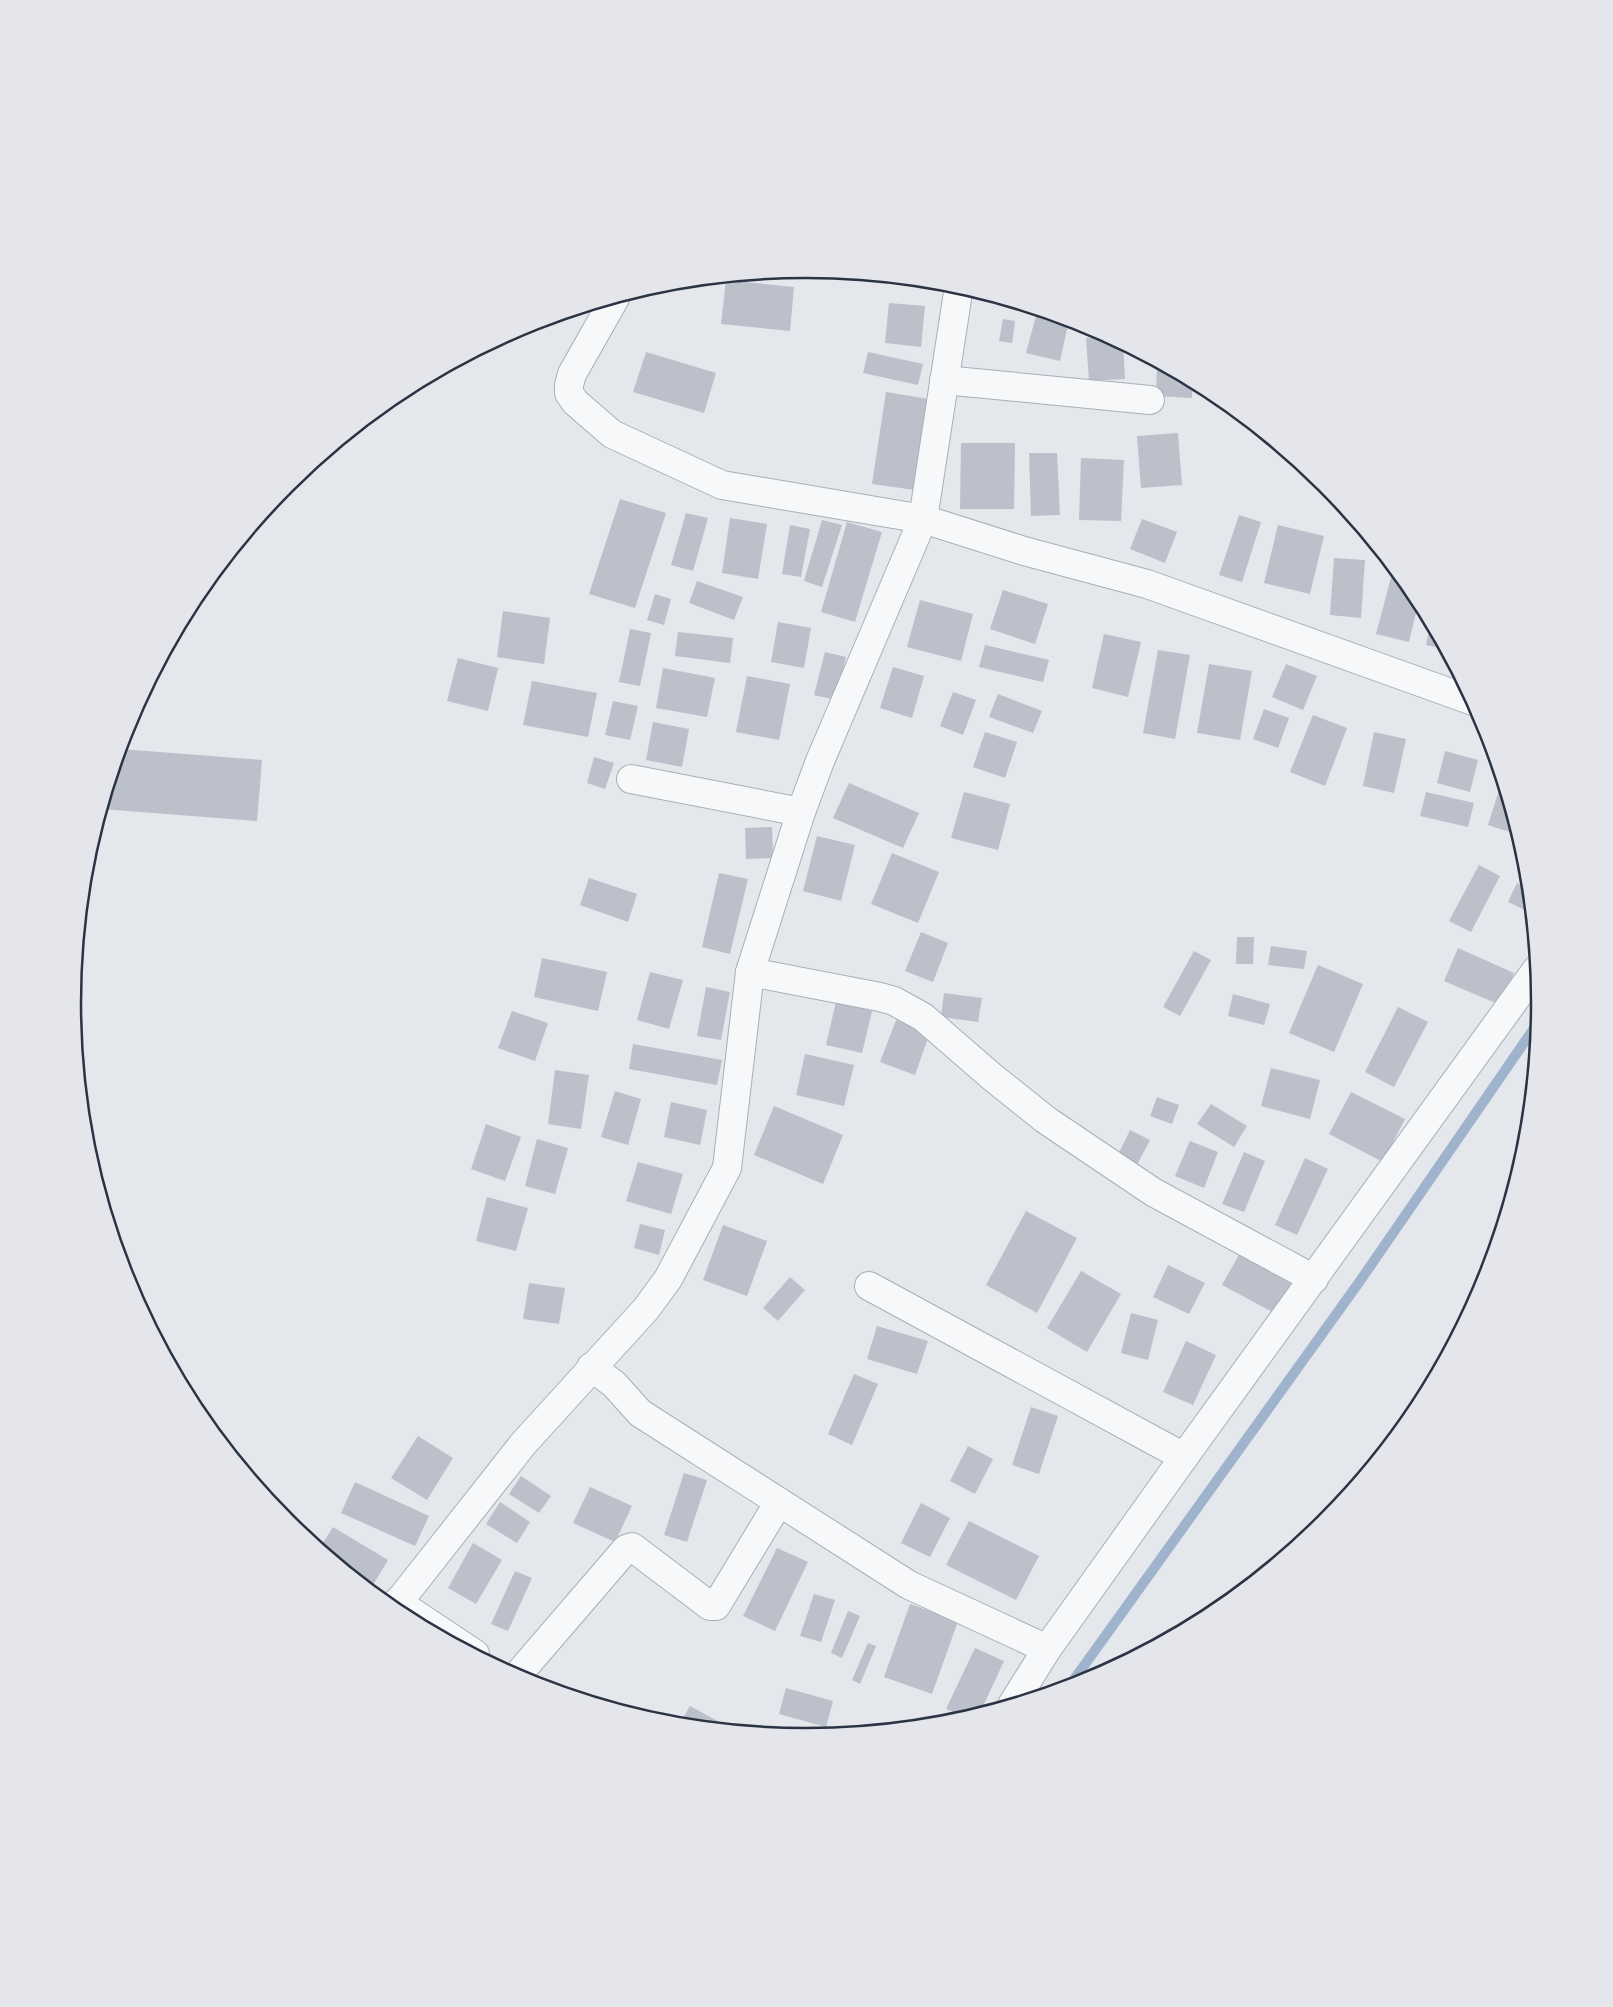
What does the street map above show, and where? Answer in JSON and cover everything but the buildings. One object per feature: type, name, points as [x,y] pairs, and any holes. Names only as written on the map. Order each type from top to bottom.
[{"type":"street","points":[[398,1603],[523,1444],[646,1309],[668,1279],[727,1168],[750,972],[801,812],[820,761],[924,519],[958,294]]},
{"type":"street","points":[[611,306],[572,374],[569,394],[575,402],[612,434],[722,485],[924,519],[1024,551],[1147,584],[1464,698]]},
{"type":"street","points":[[944,380],[1150,400]]},
{"type":"street","points":[[631,779],[801,812]]},
{"type":"street","points":[[750,972],[880,997],[894,1001],[924,1017],[984,1071],[1038,1114],[1099,1156],[1153,1192],[1314,1279]]},
{"type":"street","points":[[1017,1697],[1047,1649],[1531,977]]},
{"type":"street","points":[[869,1286],[1184,1458]]},
{"type":"street","points":[[592,1367],[614,1384],[640,1413],[909,1585],[1047,1649]]},
{"type":"street","points":[[521,1670],[629,1548],[632,1547],[710,1606],[716,1606],[779,1502]]},
{"type":"waterway","points":[[1076,1677],[1360,1281],[1531,1033]]}]
